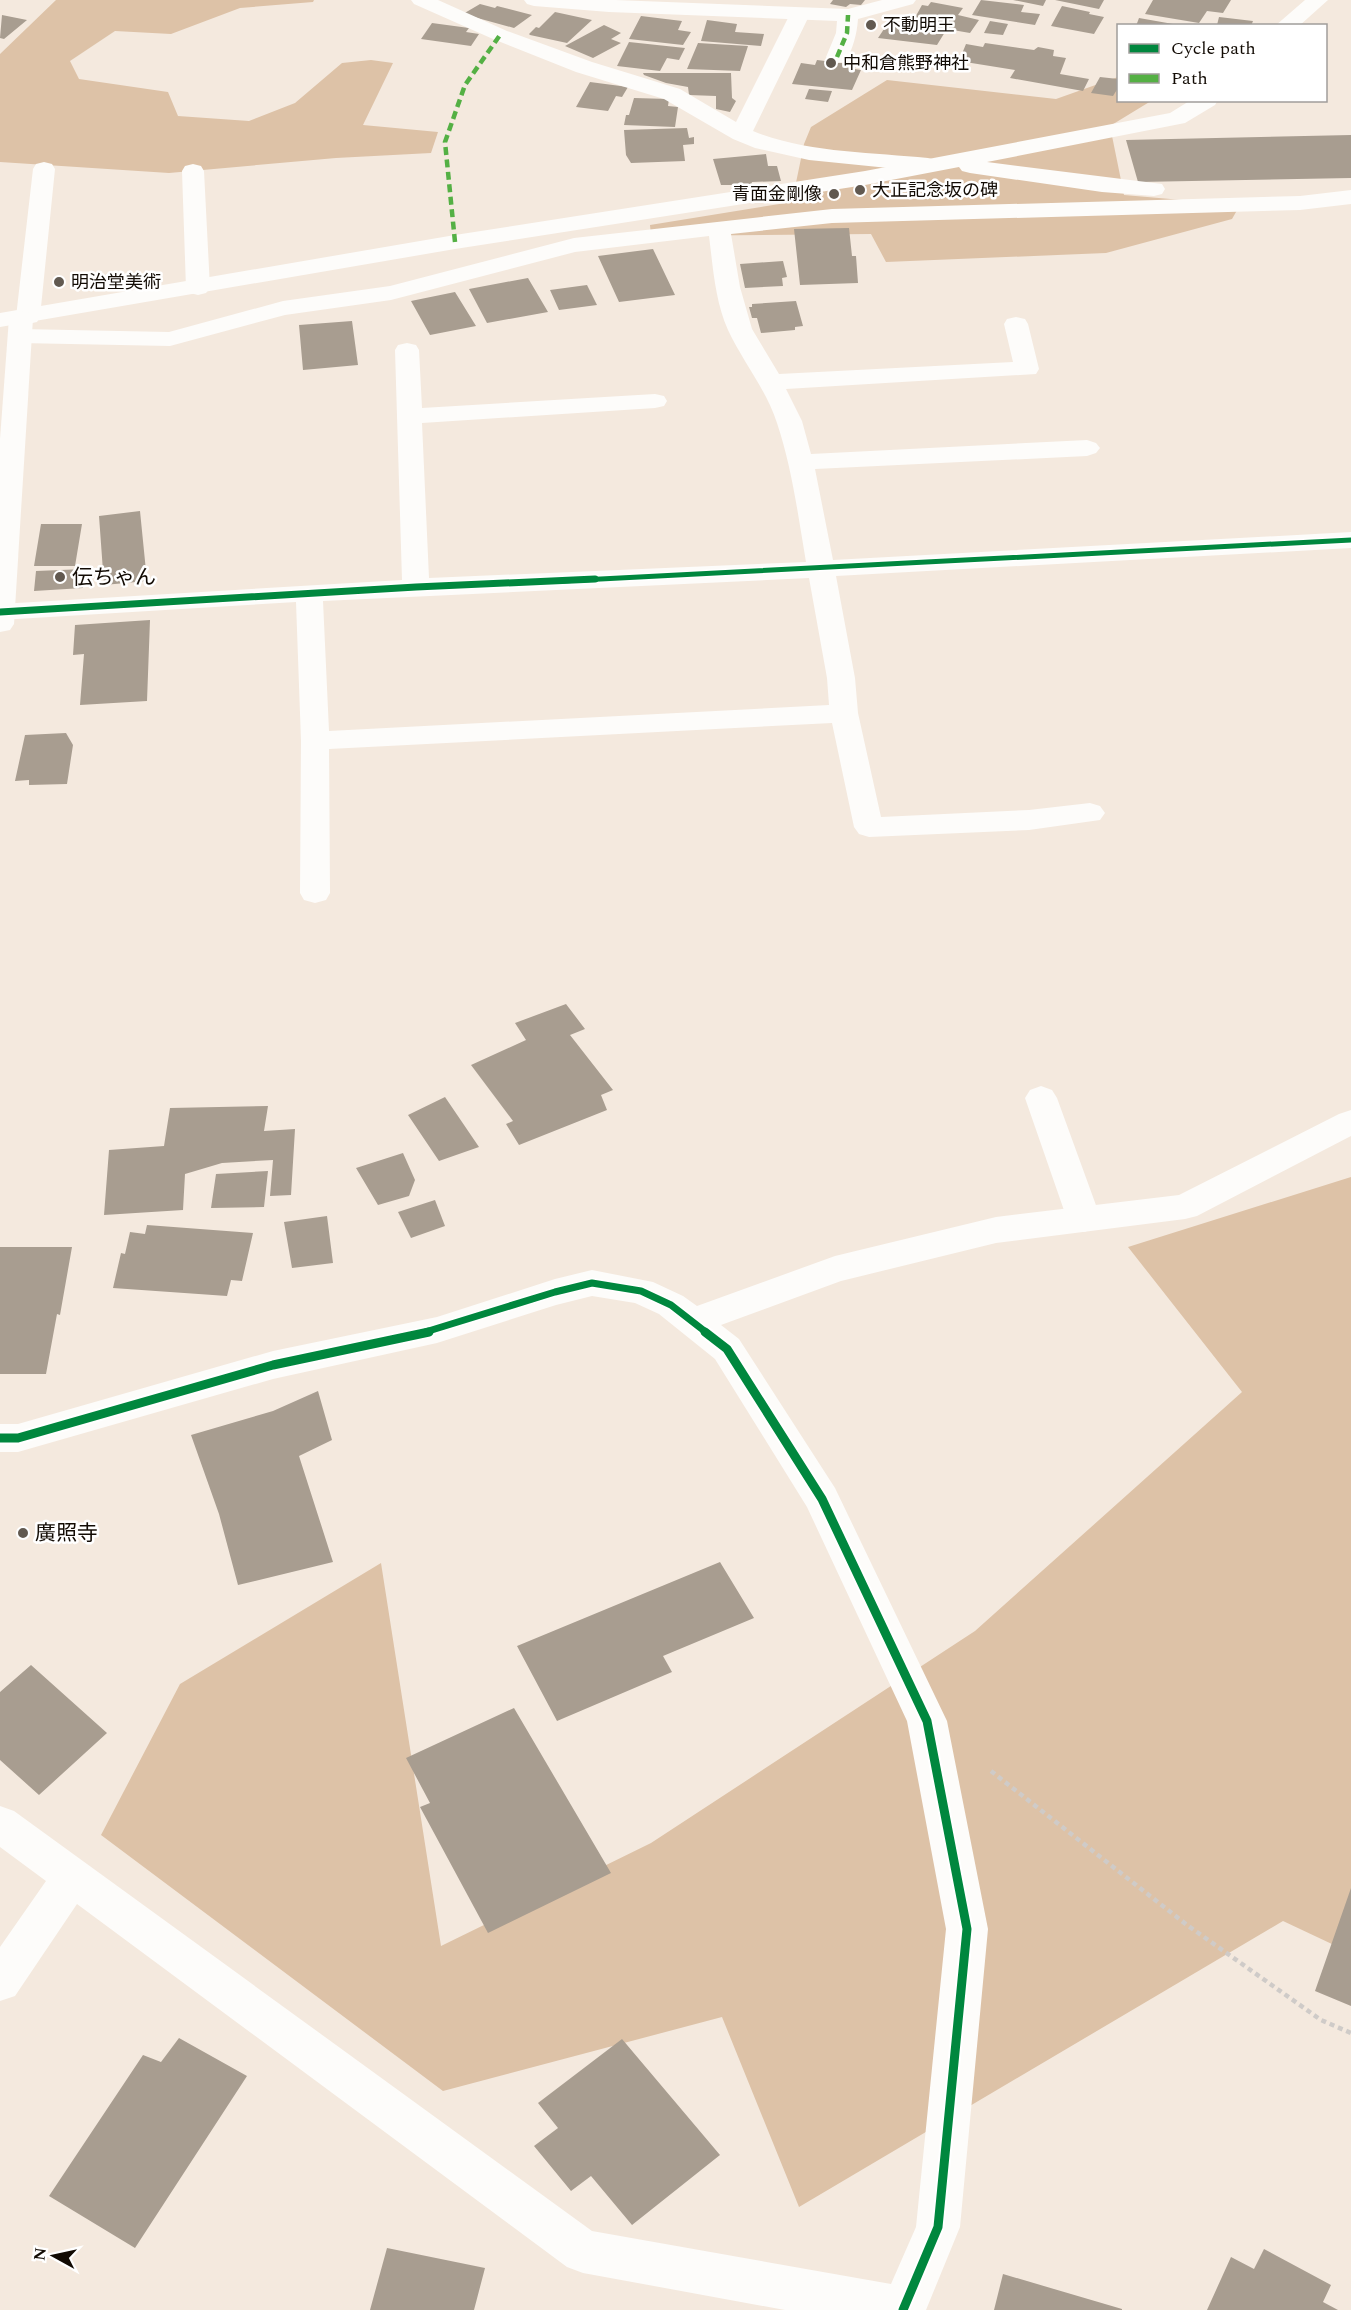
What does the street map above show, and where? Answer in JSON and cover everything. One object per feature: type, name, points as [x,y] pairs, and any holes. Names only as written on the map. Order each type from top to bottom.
[{"type":"street","points":[[421,0],[500,35],[584,67],[672,94],[741,134],[764,143],[809,153],[934,163],[1102,185],[1160,190],[1351,195]]},
{"type":"street","points":[[534,0],[849,15],[906,0]]},
{"type":"street","points":[[1288,24],[1318,0]]},
{"type":"street","points":[[741,134],[800,14]]},
{"type":"street","points":[[837,57],[847,33],[849,15]]},
{"type":"street","points":[[17,323],[455,242],[865,178],[1177,118],[1204,102]]},
{"type":"street","points":[[44,169],[17,323],[1,616],[416,587],[820,569],[1351,540]]},
{"type":"street","points":[[193,171],[198,288]]},
{"type":"street","points":[[17,323],[137,340],[170,339],[283,308],[391,293],[574,245],[832,216],[1300,203],[1351,195]]},
{"type":"street","points":[[719,228],[728,287],[740,329],[771,382],[789,421],[801,462],[842,678],[844,713],[869,827],[1029,820],[1090,813]]},
{"type":"street","points":[[771,382],[1027,369],[1016,324]]},
{"type":"street","points":[[407,350],[416,587]]},
{"type":"street","points":[[410,416],[655,400]]},
{"type":"street","points":[[801,462],[1087,447]]},
{"type":"street","points":[[309,594],[315,741],[315,893]]},
{"type":"street","points":[[315,741],[844,713]]},
{"type":"street","points":[[1041,1098],[1084,1219]]},
{"type":"street","points":[[693,1322],[835,1269],[996,1230],[1185,1207],[1351,1122]]},
{"type":"street","points":[[0,1438],[18,1438],[273,1365],[437,1330],[555,1292],[592,1283],[641,1291],[671,1305],[727,1349],[822,1499],[927,1720],[967,1929],[938,2228],[904,2309],[583,2251],[0,1824]]},
{"type":"street","points":[[0,1982],[72,1878]]},
{"type":"path","points":[[927,1720],[1187,1925],[1321,2019],[1351,2033]]},
{"type":"shaded area","points":[[56,0],[314,0],[313,2],[240,8],[171,34],[115,31],[70,61],[79,79],[168,92],[178,116],[249,121],[295,103],[342,63],[371,60],[393,63],[363,125],[438,132],[431,153],[336,158],[169,173],[0,162],[0,54]]},
{"type":"shaded area","points":[[1117,77],[1117,102],[1149,102],[1110,126],[1124,195],[1240,205],[1232,219],[1106,253],[886,262],[871,234],[651,236],[650,225],[792,202],[804,144],[811,127],[887,80],[1056,99]]},
{"type":"shaded area","points":[[1351,1177],[1351,1953],[1283,1921],[799,2207],[722,2017],[443,2091],[101,1835],[180,1684],[381,1563],[441,1946],[651,1843],[975,1631],[1242,1392],[1128,1247]]},
{"type":"building","points":[[833,0],[865,0],[861,5],[850,4],[846,7],[830,4]]},
{"type":"building","points":[[981,0],[1024,5],[1021,12],[1040,14],[1035,25],[972,15]]},
{"type":"building","points":[[1013,0],[1046,0],[1043,6]]},
{"type":"building","points":[[1055,0],[1104,0],[1099,9]]},
{"type":"building","points":[[1153,0],[1231,0],[1223,13],[1207,11],[1199,23],[1145,14]]},
{"type":"building","points":[[931,2],[963,8],[958,15],[979,20],[970,33],[912,23],[922,5],[928,6]]},
{"type":"building","points":[[480,4],[532,15],[514,28],[463,14]]},
{"type":"building","points":[[1062,6],[1104,17],[1094,34],[1051,26]]},
{"type":"building","points":[[555,12],[592,20],[567,43],[529,34],[536,27],[539,28]]},
{"type":"building","points":[[2,15],[27,20],[4,39],[0,38]]},
{"type":"building","points":[[641,16],[682,21],[678,30],[691,32],[683,45],[629,39]]},
{"type":"building","points":[[1219,17],[1253,21],[1252,24],[1217,24]]},
{"type":"building","points":[[1139,18],[1173,24],[1137,24]]},
{"type":"building","points":[[707,20],[737,24],[735,32],[764,34],[761,46],[701,41]]},
{"type":"building","points":[[990,21],[1008,24],[1003,35],[984,33]]},
{"type":"building","points":[[432,23],[469,28],[466,32],[479,34],[471,46],[421,39]]},
{"type":"building","points":[[888,23],[945,32],[937,45],[878,38]]},
{"type":"building","points":[[604,25],[621,33],[611,39],[621,43],[593,58],[565,46]]},
{"type":"building","points":[[629,42],[685,48],[679,60],[667,58],[660,71],[617,66]]},
{"type":"building","points":[[698,43],[748,46],[740,71],[687,69]]},
{"type":"building","points":[[985,43],[1034,50],[1038,47],[1054,50],[1053,56],[1066,58],[1060,74],[1089,79],[1083,91],[1010,78],[1015,70],[959,61],[966,44],[983,47]]},
{"type":"building","points":[[817,60],[850,64],[848,68],[861,70],[852,90],[792,84],[801,63],[815,65]]},
{"type":"building","points":[[643,73],[731,73],[732,98],[736,101],[730,112],[716,109],[716,96],[689,95],[688,87],[666,83]]},
{"type":"building","points":[[1100,77],[1117,79],[1117,90],[1113,96],[1091,93]]},
{"type":"building","points":[[590,82],[628,87],[622,97],[616,96],[608,111],[576,107]]},
{"type":"building","points":[[809,89],[832,91],[828,102],[805,99]]},
{"type":"building","points":[[634,98],[669,99],[668,106],[678,107],[675,127],[624,125]]},
{"type":"building","points":[[687,128],[689,138],[694,137],[694,144],[683,145],[685,161],[631,163],[626,155],[624,130]]},
{"type":"building","points":[[1351,135],[1351,178],[1138,182],[1126,140]]},
{"type":"building","points":[[766,154],[768,166],[777,166],[781,181],[752,182],[751,185],[721,185],[713,159]]},
{"type":"building","points":[[849,228],[852,256],[856,256],[858,283],[800,285],[794,229]]},
{"type":"building","points":[[653,249],[675,295],[619,302],[598,256]]},
{"type":"building","points":[[783,261],[787,277],[782,278],[783,286],[745,288],[740,264]]},
{"type":"building","points":[[528,278],[548,312],[487,323],[469,289]]},
{"type":"building","points":[[587,285],[597,305],[559,310],[550,290]]},
{"type":"building","points":[[455,292],[476,326],[430,335],[411,301]]},
{"type":"building","points":[[796,301],[803,326],[795,327],[795,330],[761,333],[757,318],[752,318],[749,307],[752,307],[752,304]]},
{"type":"building","points":[[352,321],[358,365],[303,370],[299,325]]},
{"type":"building","points":[[140,511],[147,581],[104,585],[99,516]]},
{"type":"building","points":[[41,524],[82,524],[75,566],[34,566]]},
{"type":"building","points":[[85,569],[83,588],[34,591],[36,571]]},
{"type":"building","points":[[150,620],[147,701],[80,705],[84,654],[73,655],[75,625]]},
{"type":"building","points":[[66,733],[73,745],[67,784],[29,785],[29,780],[15,781],[25,735]]},
{"type":"building","points":[[566,1004],[585,1029],[570,1035],[613,1090],[601,1095],[607,1110],[519,1145],[506,1124],[513,1121],[471,1065],[526,1040],[515,1023]]},
{"type":"building","points":[[445,1097],[479,1147],[439,1161],[408,1115]]},
{"type":"building","points":[[268,1106],[264,1131],[295,1129],[291,1195],[270,1196],[273,1160],[222,1163],[185,1174],[183,1210],[104,1215],[109,1150],[164,1146],[170,1108]]},
{"type":"building","points":[[403,1153],[415,1180],[409,1196],[378,1205],[356,1168]]},
{"type":"building","points":[[268,1171],[264,1207],[211,1208],[216,1174]]},
{"type":"building","points":[[435,1200],[445,1226],[411,1238],[398,1212]]},
{"type":"building","points":[[327,1216],[333,1263],[292,1268],[284,1222]]},
{"type":"building","points":[[147,1225],[253,1233],[242,1281],[231,1280],[227,1296],[113,1288],[121,1253],[125,1254],[130,1232],[145,1234]]},
{"type":"building","points":[[0,1247],[72,1247],[60,1315],[57,1314],[46,1374],[0,1374]]},
{"type":"building","points":[[318,1391],[332,1440],[299,1456],[333,1562],[238,1585],[219,1514],[191,1435],[273,1411]]},
{"type":"building","points":[[720,1562],[754,1618],[663,1656],[672,1672],[557,1721],[517,1646]]},
{"type":"building","points":[[31,1665],[107,1733],[39,1795],[0,1760],[0,1692]]},
{"type":"building","points":[[514,1708],[611,1873],[488,1933],[420,1807],[430,1803],[406,1758]]},
{"type":"building","points":[[1351,1888],[1351,2006],[1315,1991]]},
{"type":"building","points":[[179,2038],[247,2076],[135,2248],[49,2196],[143,2055],[161,2062]]},
{"type":"building","points":[[622,2039],[720,2155],[632,2225],[591,2176],[571,2191],[534,2146],[558,2128],[538,2103]]},
{"type":"building","points":[[387,2248],[485,2268],[474,2310],[370,2310]]},
{"type":"building","points":[[1264,2249],[1331,2285],[1323,2302],[1338,2310],[1207,2310],[1231,2257],[1254,2269]]},
{"type":"building","points":[[1003,2274],[1122,2309],[1122,2310],[994,2310]]},
{"type":"marked path","points":[[837,57],[847,33],[848,15]]},
{"type":"marked path","points":[[455,242],[445,142],[465,85],[500,35]]},
{"type":"cycle path","points":[[0,612],[416,587],[820,569],[1351,540]]},
{"type":"cycle path","points":[[0,1438],[18,1438],[273,1365],[437,1330],[555,1292],[592,1283],[641,1291],[671,1305],[727,1349],[822,1499],[927,1721],[967,1929],[938,2227],[903,2310]]},
{"type":"place","name":"不動明王","points":[[871,25]]},
{"type":"place","name":"中和倉熊野神社","points":[[831,63]]},
{"type":"place","name":"大正記念坂の碑","points":[[860,190]]},
{"type":"place","name":"青面金剛像","points":[[834,194]]},
{"type":"place","name":"明治堂美術","points":[[59,282]]},
{"type":"place","name":"伝ちゃん","points":[[60,577]]},
{"type":"place","name":"廣照寺","points":[[23,1533]]}]
